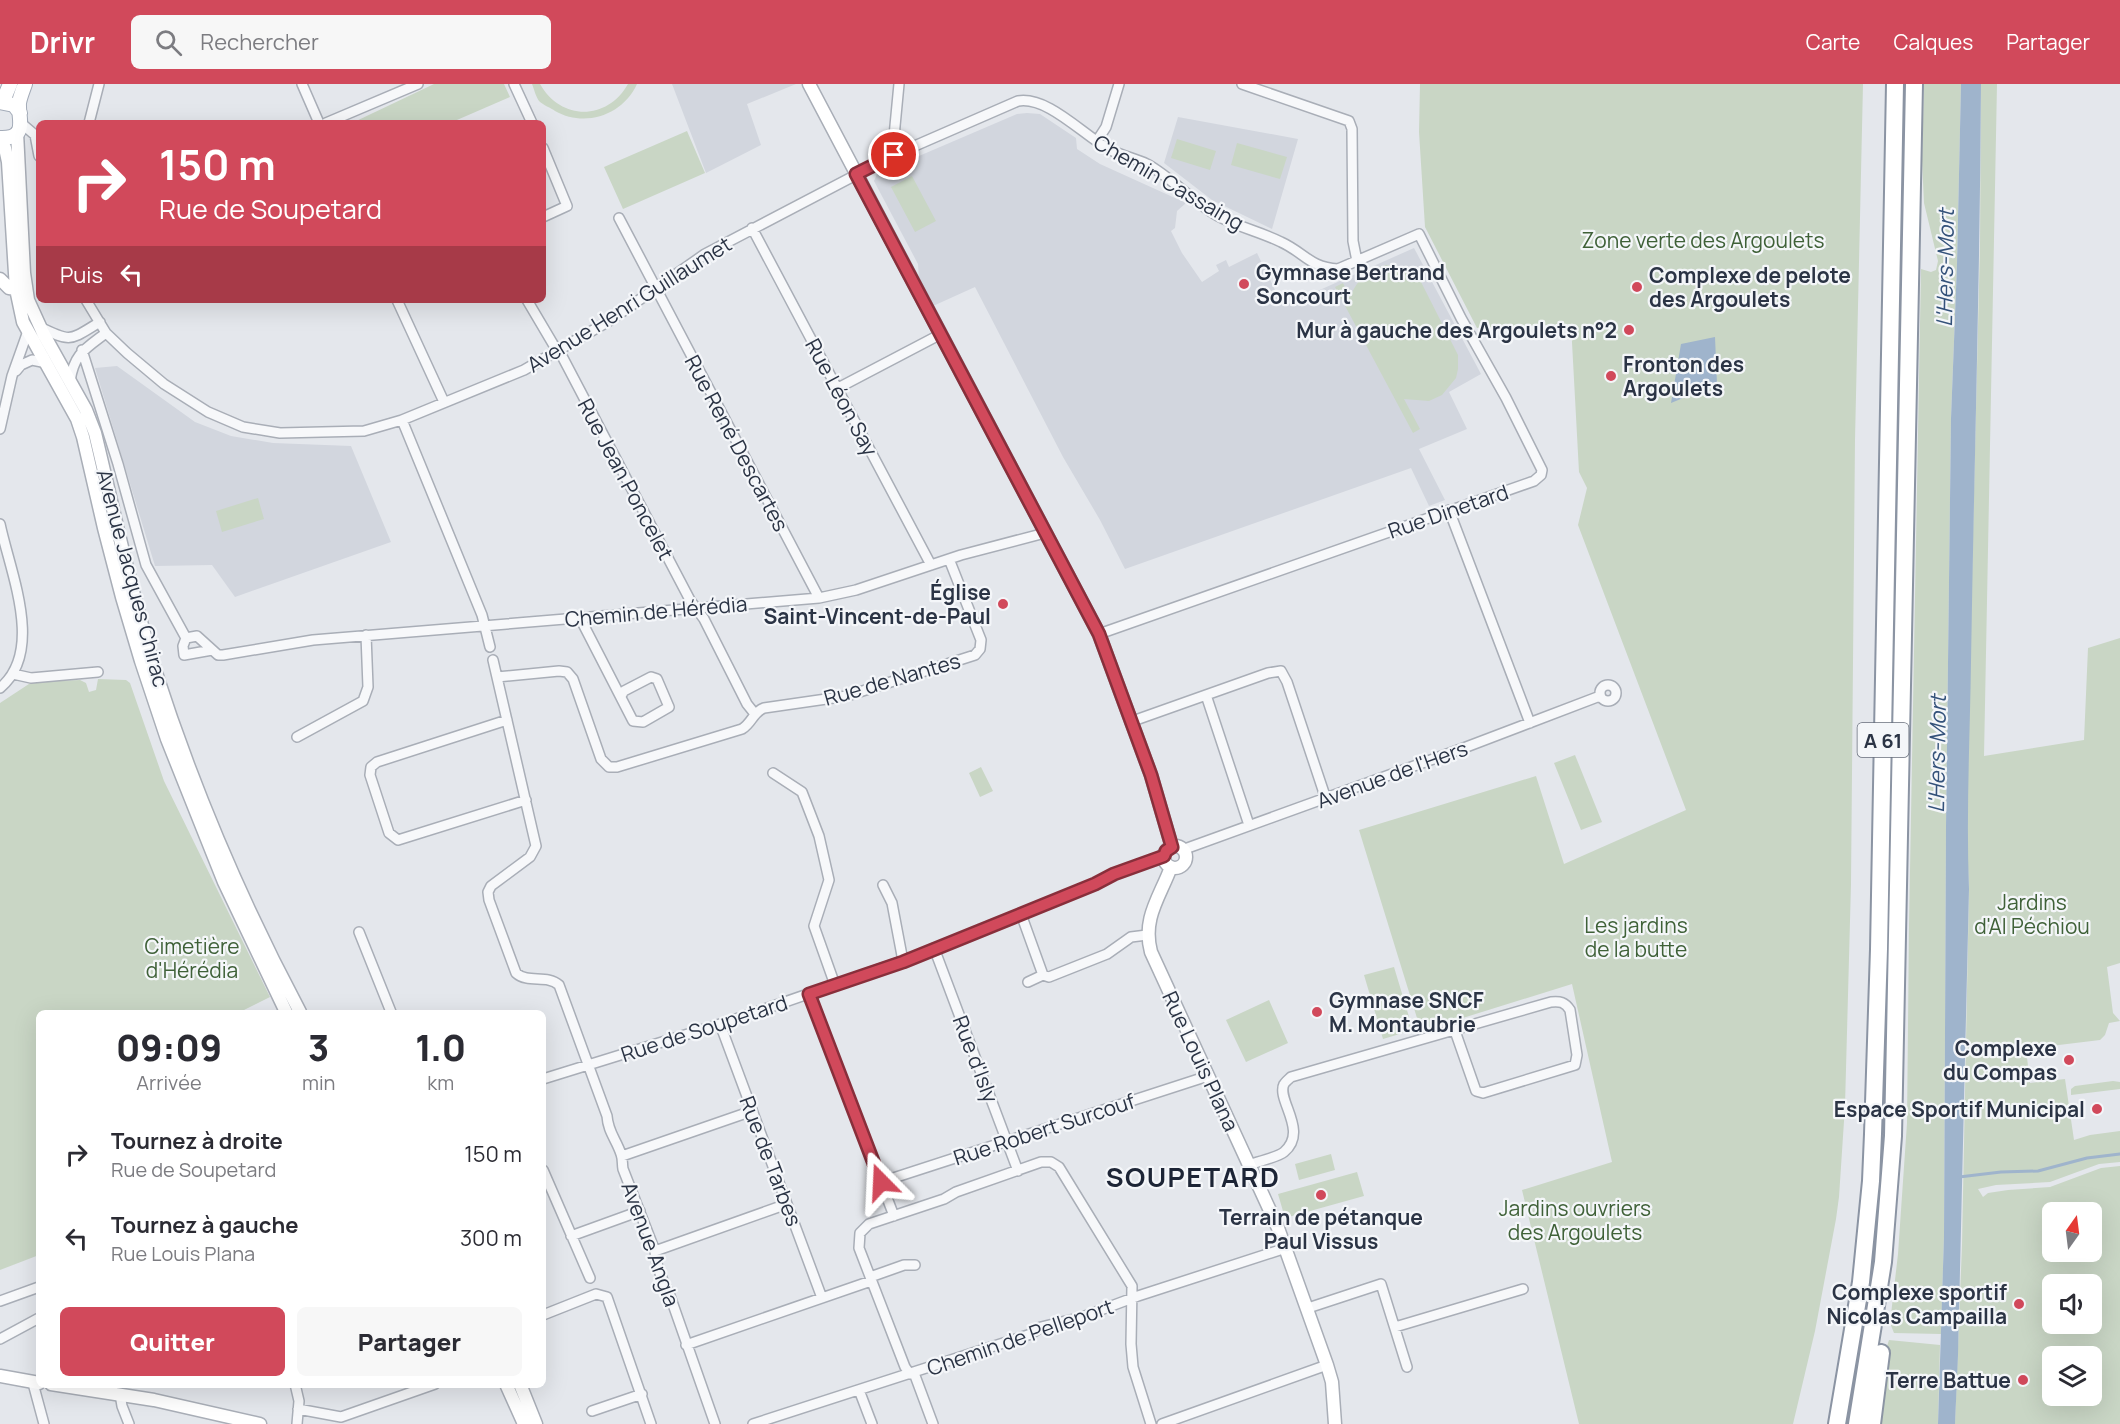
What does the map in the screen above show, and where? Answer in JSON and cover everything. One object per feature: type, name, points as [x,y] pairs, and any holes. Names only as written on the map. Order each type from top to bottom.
[{"type":"highway","name":"A 61","points":[[1837,1424],[1862,1272],[1873,1134],[1895,84]]},
{"type":"highway","name":"A 61","points":[[1857,1424],[1875,1320],[1889,1206],[1893,1136],[1914,84]]},
{"type":"highway","points":[[1872,1424],[1885,1320],[1889,1206]]},
{"type":"highway","points":[[1828,1424],[1833,1403],[1843,1394]]},
{"type":"main road","points":[[0,101],[10,84]]},
{"type":"main road","points":[[0,139],[9,138],[19,123],[19,102],[25,84]]},
{"type":"main road","points":[[809,84],[1099,634],[1156,791],[1172,855],[1151,914],[1147,935]]},
{"type":"main road","points":[[0,101],[9,103],[19,123]]},
{"type":"main road","name":"Avenue Jacques Chirac","points":[[19,123],[26,286],[34,329],[46,363],[77,419],[83,437],[104,528],[138,651],[187,792],[224,882],[285,1010]]},
{"type":"main road","name":"Avenue Jacques Chirac","points":[[0,139],[7,151],[16,289],[23,322],[34,329],[70,381],[86,410],[94,433],[133,592],[178,738],[230,868],[299,1010]]},
{"type":"main road","points":[[0,279],[9,288],[16,289]]},
{"type":"main road","name":"Rue Louis Plana","points":[[1147,935],[1150,952],[1286,1248],[1332,1382],[1335,1424]]},
{"type":"main road","points":[[0,1376],[36,1382]]},
{"type":"main road","points":[[79,1388],[120,1394],[260,1424]]},
{"type":"main road","points":[[508,1388],[524,1424]]},
{"type":"main road","points":[[522,1388],[536,1424]]},
{"type":"street","points":[[90,120],[99,84]]},
{"type":"street","points":[[302,84],[318,120]]},
{"type":"street","points":[[333,120],[418,84]]},
{"type":"street","points":[[514,84],[531,120]]},
{"type":"street","points":[[894,155],[899,84]]},
{"type":"street","points":[[1097,141],[1106,127],[1119,84]]},
{"type":"street","points":[[1242,84],[1349,121],[1352,129],[1353,241],[1357,261]]},
{"type":"street","points":[[1274,95],[1277,84]]},
{"type":"street","name":"Chemin Cassaing","points":[[856,174],[894,155],[1018,101],[1028,99],[1051,110],[1111,150],[1148,165],[1196,203],[1215,214],[1283,242],[1312,263],[1325,268],[1338,268],[1419,234]]},
{"type":"street","points":[[19,123],[35,135],[36,140]]},
{"type":"street","points":[[546,154],[567,206],[546,216]]},
{"type":"street","name":"Avenue Henri Guillaumet","points":[[88,303],[106,333],[127,353],[172,390],[208,412],[243,427],[279,433],[364,431],[402,420],[495,383],[558,351],[609,321],[705,254],[856,174]]},
{"type":"street","name":"Rue René Descartes","points":[[619,218],[819,598]]},
{"type":"street","name":"Rue Léon Say","points":[[752,228],[931,565]]},
{"type":"street","name":"Rue Dinetard","points":[[1099,634],[1534,481],[1541,475],[1542,470],[1506,398],[1452,301],[1419,234]]},
{"type":"street","points":[[398,303],[444,402]]},
{"type":"street","name":"Rue Jean Poncelet","points":[[529,303],[564,358],[695,608],[708,628],[747,704],[755,714]]},
{"type":"street","points":[[0,429],[12,376],[34,329],[65,338],[78,335],[100,322]]},
{"type":"street","points":[[70,381],[73,365],[82,351],[106,333]]},
{"type":"street","points":[[838,388],[940,334]]},
{"type":"street","points":[[82,351],[118,464],[146,565],[186,638]]},
{"type":"street","points":[[12,376],[21,365],[32,360],[46,363]]},
{"type":"street","points":[[402,420],[484,625],[490,647]]},
{"type":"street","points":[[1449,510],[1530,723]]},
{"type":"street","points":[[0,524],[23,628],[21,657],[13,674],[0,688]]},
{"type":"street","name":"Chemin de Hérédia","points":[[212,650],[184,655],[183,646],[186,638],[197,636],[218,655],[223,655],[289,643],[366,635],[819,598],[856,590],[949,559],[1045,533]]},
{"type":"street","name":"Rue de Nantes","points":[[497,677],[559,670],[567,672],[573,679],[601,759],[605,765],[613,768],[742,729],[755,714],[764,708],[847,696],[975,655],[980,649],[981,640],[949,559]]},
{"type":"street","points":[[580,618],[631,719],[636,723],[643,722],[669,707],[654,677],[624,691],[621,696]]},
{"type":"street","points":[[297,737],[363,701],[368,687],[366,635]]},
{"type":"street","points":[[493,660],[507,720],[525,800],[398,840],[389,833],[370,775],[371,767],[377,762],[507,720]]},
{"type":"street","points":[[1130,722],[1275,670],[1281,671],[1287,682],[1326,799]]},
{"type":"street","points":[[13,674],[31,678],[98,672]]},
{"type":"street","points":[[1206,695],[1249,825]]},
{"type":"street","name":"Avenue de l'Hers","points":[[1172,855],[1600,696]]},
{"type":"street","points":[[773,773],[802,792],[819,836],[830,880],[814,926],[835,985]]},
{"type":"street","name":"Avenue Angla","points":[[525,800],[536,843],[535,850],[530,857],[494,883],[488,892],[489,900],[516,974],[522,978],[549,980],[559,985],[607,1116],[610,1133],[622,1156],[623,1169],[655,1251],[663,1282],[669,1293],[715,1424]]},
{"type":"street","name":"Rue de Soupetard","points":[[546,1078],[720,1024],[903,962],[1114,874],[1172,855]]},
{"type":"street","points":[[883,885],[892,903],[903,962]]},
{"type":"street","points":[[1021,914],[1043,975]]},
{"type":"street","points":[[358,932],[390,1010]]},
{"type":"street","points":[[1028,982],[1043,975],[1049,977],[1107,954],[1131,937],[1147,935]]},
{"type":"street","name":"Rue d'Isly","points":[[934,948],[1018,1171]]},
{"type":"street","points":[[809,994],[894,1216]]},
{"type":"street","points":[[1248,1165],[1284,1152],[1291,1143],[1294,1125],[1283,1092],[1284,1084],[1291,1077],[1560,1001],[1570,1010],[1577,1055],[1575,1065],[1483,1093],[1476,1091],[1455,1031]]},
{"type":"street","name":"Rue de Tarbes","points":[[720,1024],[822,1298]]},
{"type":"street","name":"Rue Robert Surcouf","points":[[881,1182],[1208,1076]]},
{"type":"street","points":[[622,1156],[752,1111]]},
{"type":"street","points":[[933,1424],[912,1373],[905,1367],[871,1281],[859,1248],[860,1233],[869,1224],[944,1199],[956,1192],[1051,1162],[1059,1167],[1130,1282],[1133,1290],[1131,1344],[1133,1366],[1150,1424]]},
{"type":"street","points":[[546,1177],[590,1278]]},
{"type":"street","points":[[655,1251],[787,1204]]},
{"type":"street","points":[[571,1236],[640,1212]]},
{"type":"street","name":"Chemin de Pelleport","points":[[753,1424],[1031,1334],[1041,1327],[1082,1317],[1138,1296],[1286,1248]]},
{"type":"street","points":[[686,1345],[871,1281],[873,1276],[904,1265],[915,1265]]},
{"type":"street","points":[[1308,1308],[1381,1284],[1407,1367]]},
{"type":"street","points":[[0,1301],[36,1288]]},
{"type":"street","points":[[1395,1327],[1523,1289]]},
{"type":"street","points":[[546,1313],[596,1294],[607,1297],[651,1424]]},
{"type":"street","points":[[0,1339],[36,1320]]},
{"type":"street","points":[[1162,1424],[1327,1365]]},
{"type":"street","points":[[36,1384],[34,1388],[44,1424]]},
{"type":"street","points":[[296,1388],[297,1424]]},
{"type":"street","points":[[298,1409],[341,1417],[408,1389]]},
{"type":"street","points":[[859,1390],[872,1424]]},
{"type":"street","points":[[120,1394],[129,1424]]},
{"type":"street","points":[[592,1411],[642,1394]]},
{"type":"shaded area","points":[[672,84],[796,84],[747,104],[761,145],[706,173]]},
{"type":"shaded area","points":[[1017,114],[1040,114],[1076,138],[1077,149],[1100,164],[1186,203],[1177,211],[1175,228],[1171,231],[1182,253],[1202,282],[1219,271],[1216,265],[1226,260],[1229,267],[1257,253],[1277,294],[1286,305],[1414,248],[1481,374],[1449,392],[1467,429],[1419,449],[1445,500],[1429,506],[1411,468],[1125,569],[1100,520],[1063,457],[975,287],[933,306],[919,279],[918,264],[874,181],[877,174]]},
{"type":"shaded area","points":[[1178,117],[1298,139],[1272,229],[1212,200],[1164,163]]},
{"type":"shaded area","points":[[117,366],[195,422],[231,436],[273,443],[351,446],[391,542],[235,597],[212,565],[155,566],[95,368]]},
{"type":"green space","points":[[434,84],[504,84],[510,97],[457,120],[358,120]]},
{"type":"green space","points":[[532,84],[540,84],[560,105],[584,112],[608,105],[628,84],[637,84],[631,95],[613,111],[602,116],[578,118],[555,111],[539,101]]},
{"type":"green space","name":"Zone verte des Argoulets","points":[[1420,84],[1863,84],[1855,440],[1851,884],[1845,1106],[1836,1219],[1815,1331],[1793,1424],[1579,1424],[1522,1190],[1612,1162],[1572,984],[1421,1031],[1359,830],[1536,776],[1564,864],[1686,810],[1578,525],[1587,488],[1579,472],[1571,324],[1477,328],[1425,227],[1419,132]]},
{"type":"green space","points":[[1924,84],[1961,84],[1951,418],[1944,1236],[1941,1334],[1894,1333],[1890,1323],[1898,1254],[1907,1123],[1921,269],[1931,272],[1936,270],[1938,261],[1924,203],[1922,160]]},
{"type":"green space","name":"Jardins d'Al Péchiou","points":[[1981,84],[1997,84],[1984,756],[2084,740],[2088,648],[2120,638],[2120,963],[2107,967],[2113,1013],[2120,1021],[2109,1023],[2105,1035],[2100,1040],[2026,1049],[2030,1083],[2065,1079],[2074,1140],[2090,1135],[2120,1131],[2120,1162],[2099,1164],[2050,1182],[1996,1185],[1978,1189],[1983,1197],[1988,1193],[2008,1190],[2050,1187],[2101,1168],[2120,1166],[2120,1424],[1955,1424],[1962,1245],[1969,889],[1966,821],[1980,245]]},
{"type":"green space","points":[[687,131],[705,173],[623,209],[604,167]]},
{"type":"green space","points":[[1177,139],[1216,151],[1210,170],[1171,158]]},
{"type":"green space","points":[[1237,143],[1287,157],[1280,179],[1231,165]]},
{"type":"green space","points":[[912,176],[936,221],[915,232],[891,187]]},
{"type":"green space","points":[[1387,265],[1407,270],[1421,282],[1458,355],[1456,378],[1442,395],[1429,401],[1404,399],[1420,429],[1413,433],[1335,287],[1343,283],[1350,297],[1364,276],[1374,269]]},
{"type":"green space","points":[[258,498],[264,519],[222,532],[216,511]]},
{"type":"green space","name":"Cimetière d'Hérédia","points":[[98,679],[126,680],[130,683],[164,781],[270,997],[244,1010],[36,1010],[36,1256],[0,1270],[0,703],[32,682],[80,680],[86,683],[89,692],[96,690]]},
{"type":"green space","points":[[1575,755],[1602,822],[1581,830],[1554,763]]},
{"type":"green space","points":[[981,767],[993,791],[980,797],[969,773]]},
{"type":"green space","points":[[1394,967],[1413,1030],[1383,1039],[1364,975]]},
{"type":"green space","points":[[1269,1000],[1288,1043],[1246,1062],[1226,1020]]},
{"type":"green space","points":[[2120,1082],[2120,1089],[2071,1095],[2071,1089],[2075,1086]]},
{"type":"green space","name":"Terrain de pétanque Paul Vissus","points":[[1331,1154],[1335,1170],[1299,1180],[1295,1164]]},
{"type":"green space","name":"Terrain de pétanque Paul Vissus","points":[[1357,1172],[1364,1196],[1285,1218],[1278,1194]]},
{"type":"green space","points":[[1889,1340],[1940,1345],[1938,1424],[1877,1424]]},
{"type":"water","points":[[1961,84],[1981,84],[1968,804],[1969,889],[1955,1424],[1938,1424],[1944,1236],[1951,418]]},
{"type":"water","points":[[1715,337],[1717,384],[1671,403],[1681,344]]},
{"type":"waterway","points":[[1959,1177],[2001,1172],[2038,1171],[2087,1158],[2120,1154]]},
{"type":"place","name":"Gymnase Bertrand Soncourt","points":[[1244,284]]},
{"type":"place","name":"Complexe de pelote des Argoulets","points":[[1637,287]]},
{"type":"place","name":"Mur à gauche des Argoulets n°2","points":[[1629,330]]},
{"type":"place","name":"Fronton des Argoulets","points":[[1611,376]]},
{"type":"place","name":"Église Saint-Vincent-de-Paul","points":[[1003,604]]},
{"type":"place","name":"Gymnase SNCF M. Montaubrie","points":[[1317,1012]]},
{"type":"place","name":"Complexe du Compas","points":[[2069,1060]]},
{"type":"place","name":"Espace Sportif Municipal","points":[[2097,1109]]},
{"type":"place","name":"Terrain de pétanque Paul Vissus","points":[[1321,1195]]},
{"type":"place","name":"Complexe sportif Nicolas Campailla","points":[[2019,1304]]},
{"type":"place","name":"Terre Battue","points":[[2023,1380]]},
{"type":"district","name":"SOUPETARD","points":[[1193,1176]]},
{"type":"route","points":[[881,1182],[809,994],[903,962],[1095,884],[1114,874],[1164,856],[1166,851],[1172,847],[1159,798],[1099,634],[856,174],[894,155]]},
{"type":"water label","name":"L'Hers-Mort","points":[[1945,268]]},
{"type":"water label","name":"L'Hers-Mort","points":[[1937,754]]},
{"type":"park label","name":"Les jardins de la butte","points":[[1636,937]]},
{"type":"park label","name":"Jardins ouvriers des Argoulets","points":[[1575,1220]]}]
